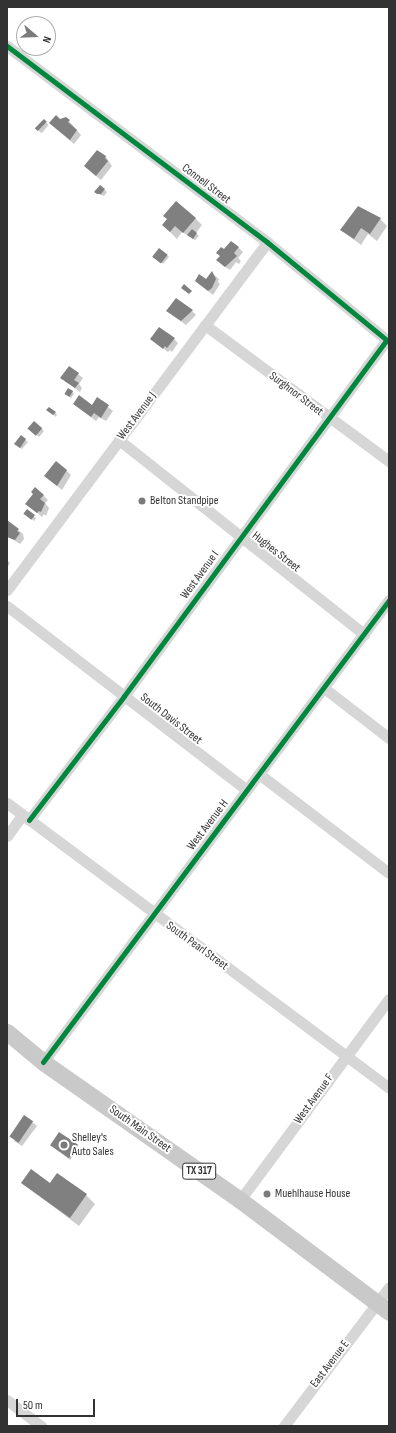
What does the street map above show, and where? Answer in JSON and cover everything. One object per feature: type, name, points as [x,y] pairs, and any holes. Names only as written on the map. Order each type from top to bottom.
[{"type":"main road","name":"South Main Street","points":[[7,1032],[43,1062],[240,1200],[383,1307]]},
{"type":"street","name":"Connell Street","points":[[7,46],[267,242],[387,341]]},
{"type":"street","name":"West Avenue J","points":[[7,590],[267,242]]},
{"type":"street","name":"Surghnor Street","points":[[206,325],[328,418],[389,461]]},
{"type":"street","name":"West Avenue I","points":[[7,836],[26,817],[124,696],[240,536],[387,341]]},
{"type":"street","name":"Hughes Street","points":[[119,440],[364,634]]},
{"type":"street","name":"South Davis Street","points":[[7,606],[246,790]]},
{"type":"street","name":"West Avenue H","points":[[43,1062],[246,790],[364,634],[387,607]]},
{"type":"street","points":[[324,688],[389,738]]},
{"type":"street","points":[[259,774],[389,873]]},
{"type":"street","name":"South Pearl Street","points":[[7,803],[389,1088]]},
{"type":"street","name":"West Avenue F","points":[[240,1200],[389,999]]},
{"type":"street","name":"East Avenue E","points":[[284,1426],[383,1307],[389,1287]]},
{"type":"street","points":[[7,1400],[41,1426]]},
{"type":"building","points":[[56,115],[60,119],[66,117],[70,120],[68,122],[77,130],[70,140],[49,123]]},
{"type":"building","points":[[44,119],[47,122],[38,131],[35,128]]},
{"type":"building","points":[[97,150],[106,156],[105,158],[108,161],[96,176],[84,166]]},
{"type":"building","points":[[100,185],[105,189],[101,194],[97,194],[94,192]]},
{"type":"building","points":[[176,201],[196,218],[183,233],[175,226],[170,232],[162,225],[167,219],[163,216]]},
{"type":"building","points":[[358,206],[381,218],[370,234],[361,228],[354,239],[340,230]]},
{"type":"building","points":[[192,229],[197,233],[193,239],[187,235]]},
{"type":"building","points":[[231,241],[239,247],[234,253],[237,256],[225,267],[216,260],[220,256],[216,253],[221,247],[224,249]]},
{"type":"building","points":[[159,248],[168,255],[161,263],[152,257]]},
{"type":"building","points":[[212,271],[216,279],[212,288],[208,291],[195,281],[199,274],[206,279]]},
{"type":"building","points":[[184,284],[192,291],[189,294],[181,288]]},
{"type":"building","points":[[176,298],[193,310],[181,321],[166,311]]},
{"type":"building","points":[[159,327],[175,338],[167,348],[165,346],[163,349],[150,339]]},
{"type":"building","points":[[69,366],[79,373],[74,380],[79,383],[75,388],[60,378]]},
{"type":"building","points":[[68,388],[73,391],[70,397],[64,394]]},
{"type":"building","points":[[79,395],[92,405],[97,397],[109,405],[101,418],[94,413],[91,417],[73,404]]},
{"type":"building","points":[[49,407],[56,412],[53,415],[46,410]]},
{"type":"building","points":[[34,421],[42,428],[36,436],[27,429]]},
{"type":"building","points":[[21,435],[26,439],[20,448],[14,444]]},
{"type":"building","points":[[56,461],[67,470],[57,486],[44,476]]},
{"type":"building","points":[[35,487],[44,495],[40,499],[45,503],[41,512],[39,511],[37,513],[25,504],[33,494],[31,492]]},
{"type":"building","points":[[27,509],[35,515],[31,520],[23,514]]},
{"type":"building","points":[[7,520],[19,529],[17,531],[20,533],[15,540],[7,537]]},
{"type":"building","points":[[24,1115],[33,1121],[19,1143],[9,1137]]},
{"type":"building","name":"Shelley's Auto Sales","points":[[59,1132],[78,1145],[69,1158],[50,1145]]},
{"type":"building","points":[[31,1169],[50,1183],[57,1173],[87,1194],[70,1218],[21,1183]]},
{"type":"cycle path","points":[[7,46],[267,242],[389,342]]},
{"type":"cycle path","points":[[29,820],[124,696],[386,340]]},
{"type":"cycle path","points":[[43,1062],[389,600]]},
{"type":"place","name":"Belton Standpipe","points":[[142,501]]},
{"type":"place","name":"Shelley's Auto Sales","points":[[64,1145]]},
{"type":"place","name":"Muehlhause House","points":[[267,1194]]}]
